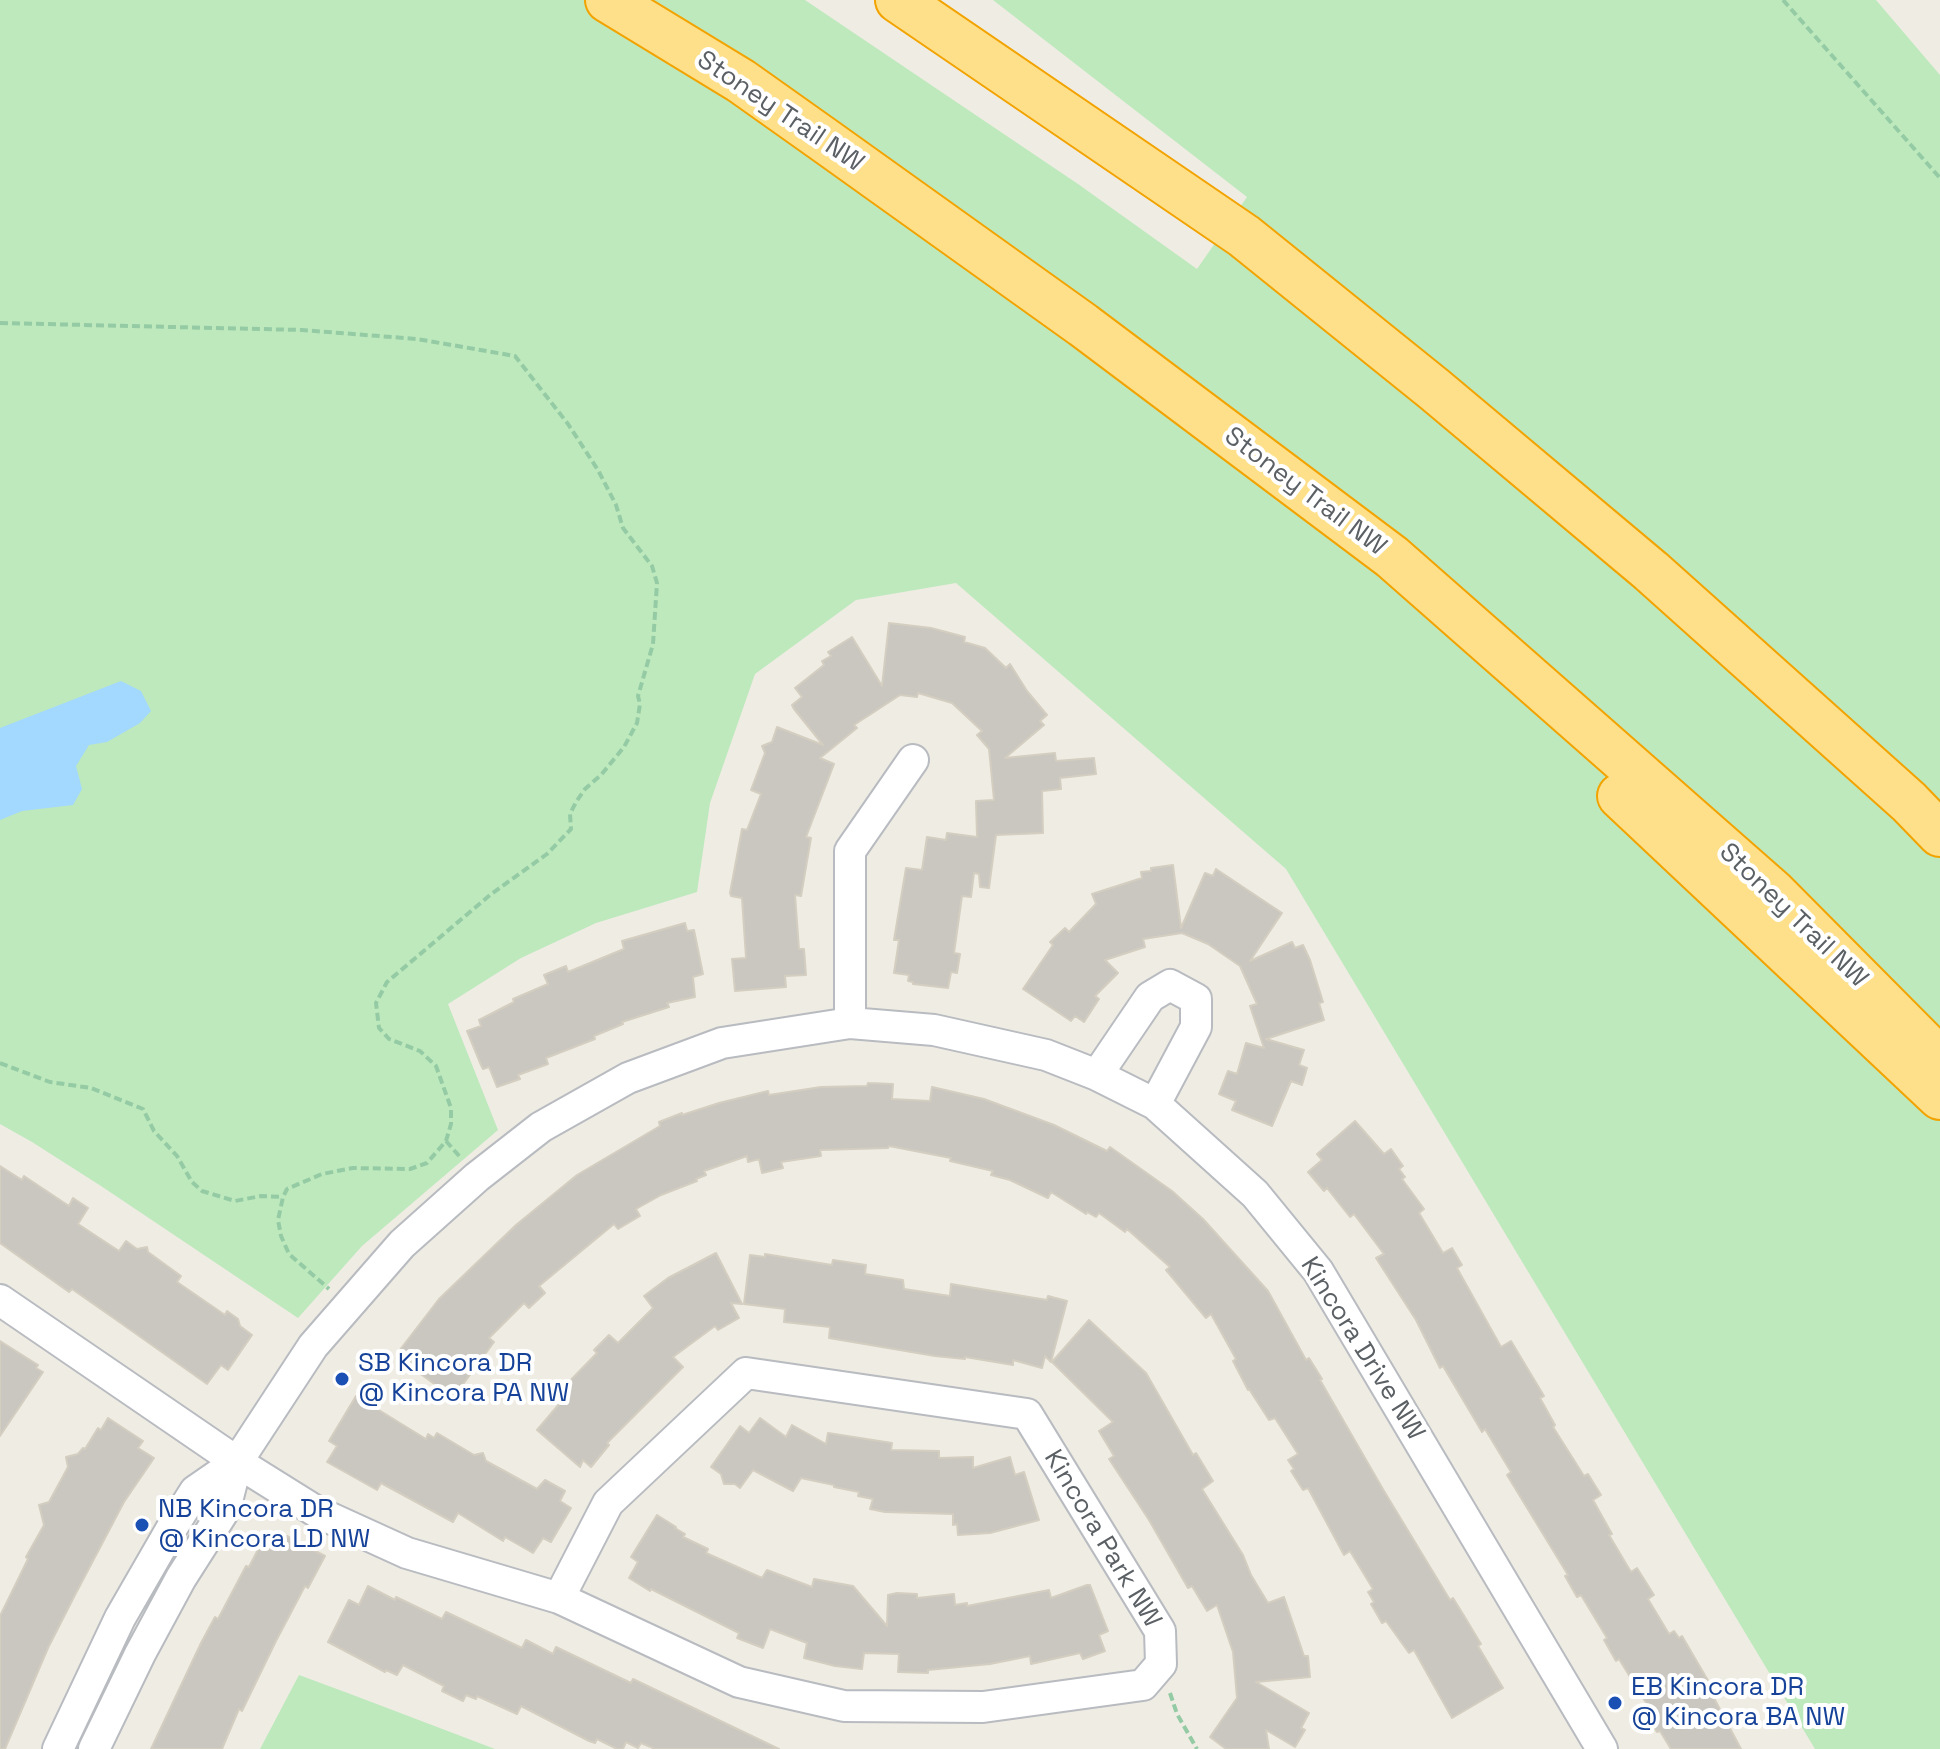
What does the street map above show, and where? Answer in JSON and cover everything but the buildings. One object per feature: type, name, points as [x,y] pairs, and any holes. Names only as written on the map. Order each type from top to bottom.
[{"type":"highway","points":[[579,0],[741,81]]},
{"type":"highway","name":"Stoney Trail NW","points":[[608,0],[741,81],[1083,325],[1392,557],[1773,892],[1940,1060]]},
{"type":"highway","points":[[898,0],[1244,236]]},
{"type":"highway","points":[[947,0],[1434,389],[1651,571],[1897,791],[1940,834]]},
{"type":"highway","points":[[1392,557],[1471,656],[1940,1097]]},
{"type":"street","points":[[850,1023],[850,851],[913,760]]},
{"type":"street","points":[[1097,1075],[1150,997],[1170,985],[1196,999],[1196,1027],[1155,1104]]},
{"type":"street","name":"Kincora Drive NW","points":[[94,1749],[181,1578],[225,1509],[237,1462],[313,1346],[402,1244],[477,1177],[541,1127],[628,1078],[722,1043],[850,1023],[934,1030],[1046,1055],[1097,1075],[1155,1104],[1255,1194],[1318,1271],[1602,1749]]},
{"type":"street","name":"Kincora Park NW","points":[[0,1300],[237,1462],[317,1512],[407,1553],[559,1598],[739,1682],[844,1706],[983,1707],[1143,1685],[1161,1664],[1160,1631],[1027,1414],[746,1373],[608,1503],[559,1598]]},
{"type":"street","name":"Kincora Drive NW","points":[[58,1749],[120,1618],[173,1526],[195,1491],[237,1462]]},
{"type":"path","points":[[1783,0],[1940,178]]},
{"type":"path","points":[[0,323],[302,330],[417,339],[515,356],[568,424],[598,470],[616,505],[623,528],[652,566],[657,583],[653,644],[638,696],[637,723],[624,747],[576,802],[570,814],[571,829],[547,854],[470,911],[387,982],[376,1003],[379,1028],[389,1039],[420,1051],[436,1066],[451,1108],[446,1141],[427,1163],[410,1169],[353,1168],[322,1174],[287,1189],[283,1197],[278,1220],[289,1254],[329,1289]]},
{"type":"path","points":[[0,1063],[50,1082],[91,1088],[143,1109],[154,1131],[202,1191],[235,1201],[261,1196],[283,1197]]},
{"type":"path","points":[[446,1141],[464,1161]]},
{"type":"path","points":[[1161,1664],[1177,1714],[1197,1749]]},
{"type":"green space","points":[[0,0],[805,0],[1078,184],[1197,269],[1247,197],[993,0],[1876,0],[1940,75],[1940,1749],[1815,1749],[1286,869],[956,583],[856,600],[755,674],[710,803],[697,892],[596,923],[521,958],[448,1004],[498,1130],[362,1246],[298,1318],[101,1186],[0,1124]]},
{"type":"green space","points":[[299,1675],[353,1695],[495,1749],[260,1749]]},
{"type":"water","points":[[121,681],[141,691],[151,711],[140,723],[107,742],[89,745],[76,766],[82,789],[73,805],[22,811],[0,820],[0,728]]},
{"type":"place","name":"SB Kincora DR @ Kincora PA NW","points":[[342,1379]]},
{"type":"place","name":"NB Kincora DR @ Kincora LD NW","points":[[142,1525]]},
{"type":"place","name":"EB Kincora DR @ Kincora BA NW","points":[[1615,1703]]}]
